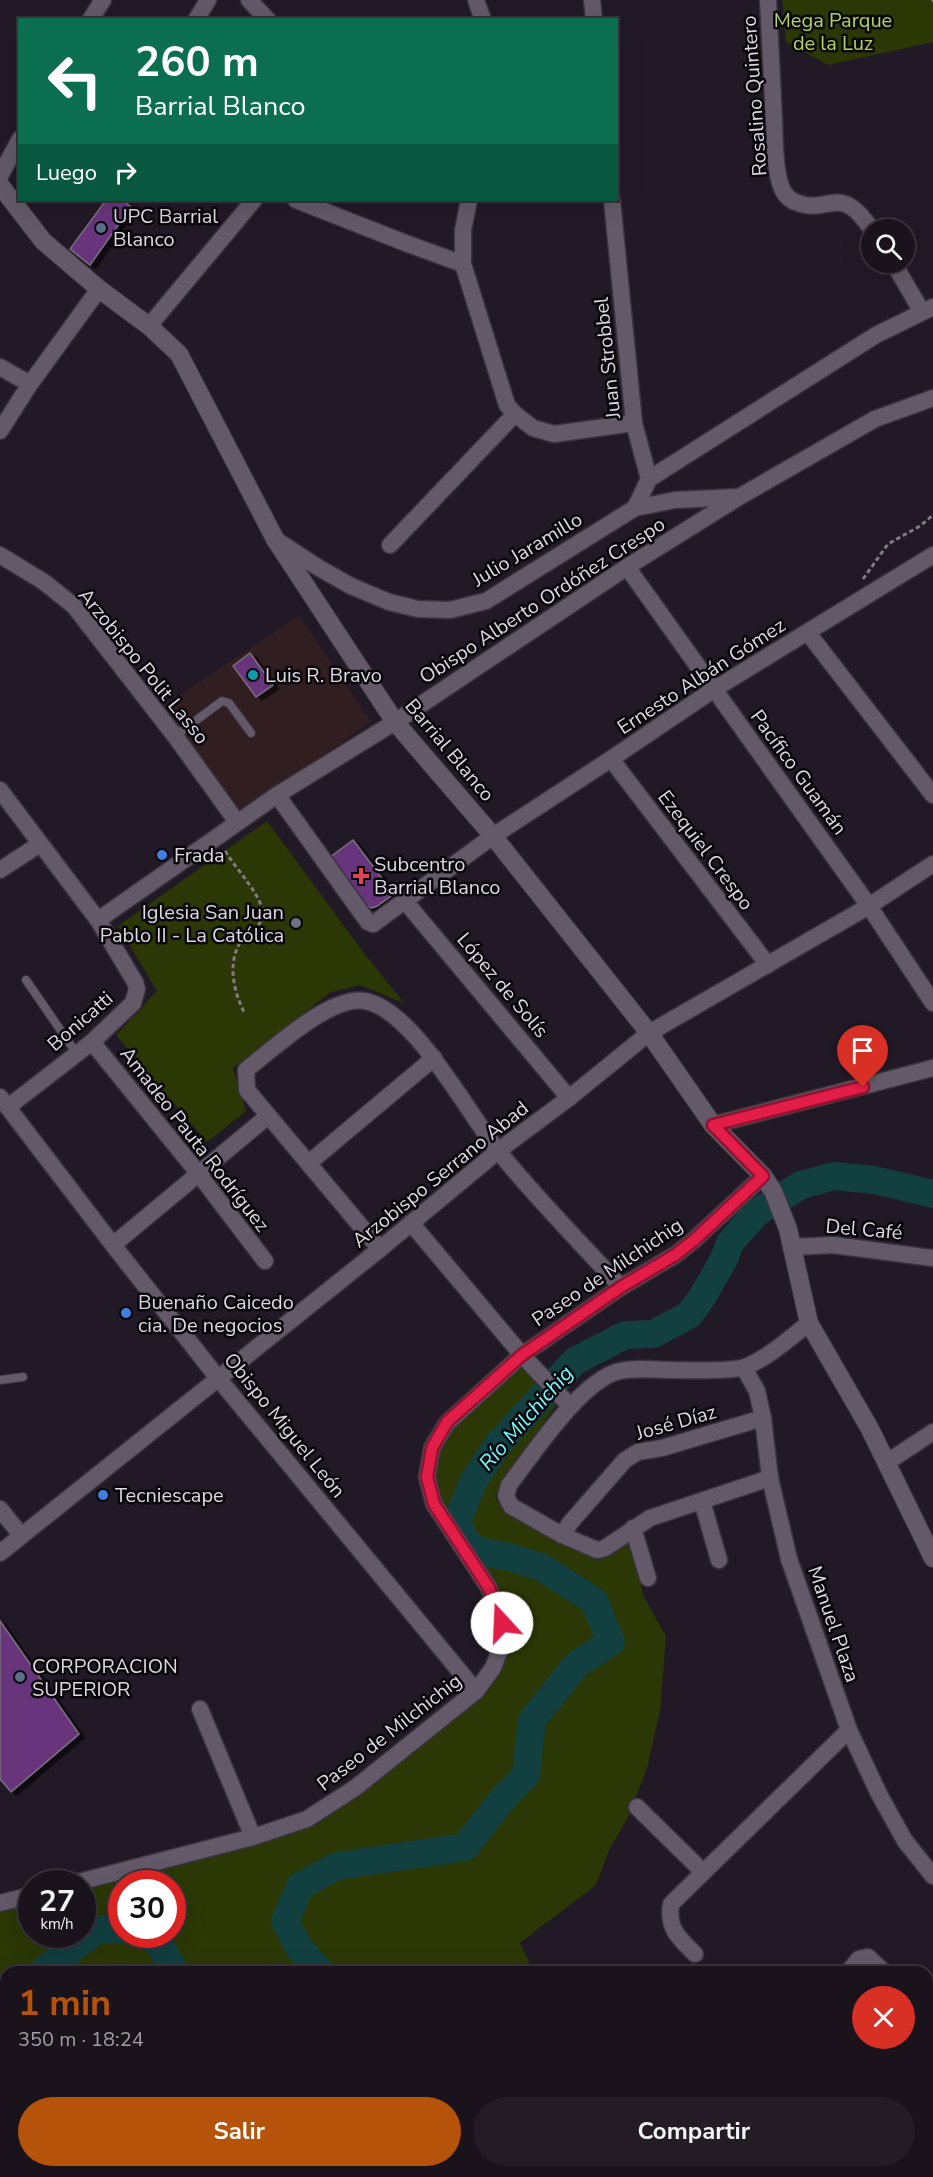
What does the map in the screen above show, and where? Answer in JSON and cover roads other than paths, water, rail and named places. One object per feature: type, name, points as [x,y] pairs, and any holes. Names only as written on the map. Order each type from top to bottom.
[{"type":"street","points":[[91,18],[103,0]]},
{"type":"street","points":[[197,18],[208,0]]},
{"type":"street","points":[[249,0],[266,18]]},
{"type":"street","points":[[476,0],[482,18]]},
{"type":"street","points":[[592,0],[594,18]]},
{"type":"street","name":"Rosalino Quintero","points":[[768,0],[776,147],[779,182],[784,194],[794,201],[810,205],[841,202],[849,205],[864,219]]},
{"type":"street","points":[[0,176],[18,143]]},
{"type":"street","name":"Barrial Blanco","points":[[0,185],[43,241],[99,289],[149,326],[179,354],[275,539],[395,722],[493,836],[649,1033],[713,1125],[768,1183],[790,1238],[809,1323],[870,1429],[930,1545]]},
{"type":"street","points":[[149,326],[253,201]]},
{"type":"street","points":[[299,201],[463,264]]},
{"type":"street","points":[[469,201],[462,230],[463,264],[507,405],[533,428],[554,434],[634,423]]},
{"type":"street","name":"Juan Strobbel","points":[[612,201],[634,423],[649,479]]},
{"type":"street","points":[[635,508],[649,479],[876,335],[928,309],[901,273]]},
{"type":"street","points":[[0,430],[30,384],[99,289]]},
{"type":"street","points":[[0,367],[30,384]]},
{"type":"street","name":"Obispo Alberto Ordóñez Crespo","points":[[98,920],[277,795],[395,722],[627,567],[739,497],[874,419],[933,398]]},
{"type":"street","points":[[390,545],[515,414]]},
{"type":"street","name":"Julio Jaramillo","points":[[275,539],[318,568],[351,586],[389,602],[418,609],[450,610],[486,601],[635,508],[675,500],[739,497]]},
{"type":"street","name":"Arzobispo Polit Lasso","points":[[0,555],[44,582],[74,606],[175,736],[237,822]]},
{"type":"street","name":"Ernesto Albán Gómez","points":[[277,795],[368,922],[373,924],[493,836],[713,690],[933,555]]},
{"type":"street","name":"Pacífico Guamán","points":[[627,567],[869,906],[933,1003]]},
{"type":"street","points":[[808,633],[933,795]]},
{"type":"street","name":"Ezequiel Crespo","points":[[611,759],[768,966]]},
{"type":"street","name":"Bonicatti","points":[[0,790],[98,920],[135,982],[136,989],[133,1003],[92,1042],[4,1102]]},
{"type":"street","points":[[0,870],[40,844]]},
{"type":"street","name":"Arzobispo Serrano Abad","points":[[0,1553],[380,1249],[498,1151],[569,1098],[649,1033],[869,906],[933,864]]},
{"type":"street","name":"López de Solís","points":[[404,900],[569,1098]]},
{"type":"street","points":[[380,1249],[310,1162],[247,1090],[246,1070],[323,1011],[344,1002],[365,1001],[381,1007],[401,1023],[434,1058],[498,1151],[621,1287]]},
{"type":"street","name":"Amadeo Pauta Rodríguez","points":[[92,1042],[198,1173],[265,1261]]},
{"type":"street","points":[[310,1162],[434,1058]]},
{"type":"street","points":[[713,1125],[933,1068]]},
{"type":"street","name":"Obispo Miguel León","points":[[4,1102],[113,1245],[219,1378],[476,1691]]},
{"type":"street","points":[[113,1245],[268,1116]]},
{"type":"street","name":"Paseo de Milchichig","points":[[96,1878],[290,1827],[327,1808],[355,1788],[476,1691],[493,1668],[501,1647],[502,1623],[489,1588],[434,1504],[427,1477],[432,1448],[447,1422],[621,1287],[675,1255],[768,1183]]},
{"type":"street","points":[[411,1223],[528,1361],[566,1401]]},
{"type":"street","name":"Del Café","points":[[790,1238],[933,1258]]},
{"type":"street","points":[[770,1478],[650,1518],[604,1548],[597,1550],[562,1534],[512,1506],[506,1496],[509,1485],[566,1401],[604,1378],[617,1372],[744,1368],[776,1349],[809,1323]]},
{"type":"street","name":"Manuel Plaza","points":[[744,1368],[757,1391],[763,1418],[770,1478],[789,1559],[849,1730],[879,1794],[905,1841],[933,1876]]},
{"type":"street","name":"José Díaz","points":[[562,1534],[625,1460],[638,1452],[662,1448],[763,1418]]},
{"type":"street","points":[[886,1463],[933,1432]]},
{"type":"street","points":[[702,1500],[719,1560]]},
{"type":"street","points":[[0,1509],[21,1535]]},
{"type":"street","points":[[633,1528],[648,1578]]},
{"type":"street","points":[[200,1709],[253,1837]]},
{"type":"street","points":[[695,1954],[676,1935],[669,1917],[671,1904],[849,1730]]},
{"type":"street","points":[[637,1807],[703,1872]]},
{"type":"street","points":[[0,1903],[18,1898]]},
{"type":"street","points":[[853,1966],[859,1959],[868,1956],[878,1966]]},
{"type":"lane","points":[[175,736],[222,701],[229,703],[251,732]]},
{"type":"lane","points":[[26,980],[77,1054]]},
{"type":"lane","points":[[0,1380],[23,1377]]},
{"type":"waterway","name":"Río Milchichig","points":[[315,1966],[298,1947],[285,1921],[300,1886],[337,1866],[465,1847],[505,1796],[526,1775],[532,1720],[577,1664],[611,1642],[594,1601],[541,1567],[509,1557],[477,1551],[463,1539],[458,1519],[474,1480],[498,1444],[575,1361],[625,1335],[653,1334],[689,1315],[724,1259],[730,1243],[756,1213],[801,1185],[834,1176],[874,1180],[933,1194]]},
{"type":"waterway","name":"Río Milchichig","points":[[49,1966],[98,1929],[108,1929]]},
{"type":"waterway","name":"Río Milchichig","points":[[162,1948],[172,1966]]},
{"type":"place","name":"UPC Barrial Blanco","points":[[101,228]]},
{"type":"place","name":"Luis R. Bravo","points":[[253,675]]},
{"type":"place","name":"Frada","points":[[162,855]]},
{"type":"place","name":"Subcentro Barrial Blanco","points":[[361,876]]},
{"type":"place","name":"Iglesia San Juan Pablo II - La Católica","points":[[296,923]]},
{"type":"place","name":"Buenaño Caicedo cia. De negocios","points":[[126,1313]]},
{"type":"place","name":"Tecniescape","points":[[103,1495]]},
{"type":"place","name":"CORPORACION SUPERIOR","points":[[20,1677]]},
{"type":"park label","name":"Mega Parque de la Luz","points":[[833,32]]}]
